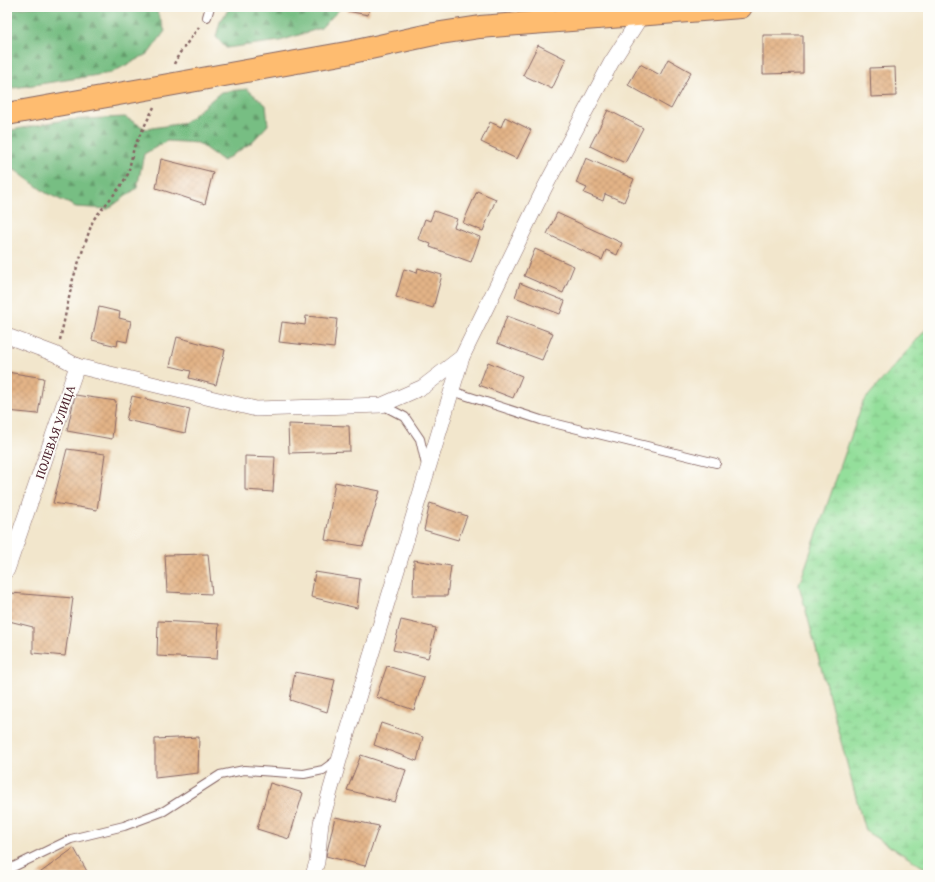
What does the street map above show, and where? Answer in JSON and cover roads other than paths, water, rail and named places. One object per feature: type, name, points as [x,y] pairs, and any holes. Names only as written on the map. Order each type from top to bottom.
[{"type":"main road","points":[[7,114],[480,27],[644,12],[741,7]]},
{"type":"street","points":[[313,875],[317,862],[322,823],[340,757],[462,357],[545,187],[612,63],[644,12]]},
{"type":"street","points":[[7,336],[55,354],[78,366],[256,409],[382,405],[423,387],[462,357]]},
{"type":"street","name":"ПОЛЕВАЯ УЛИЦА","points":[[7,570],[78,366]]},
{"type":"lane","points":[[207,17],[210,7]]},
{"type":"lane","points":[[452,391],[541,420],[716,463]]},
{"type":"lane","points":[[382,405],[406,417],[420,439],[428,471]]},
{"type":"lane","points":[[7,870],[71,839],[124,826],[164,811],[220,775],[244,770],[304,774],[323,770],[340,757]]}]
